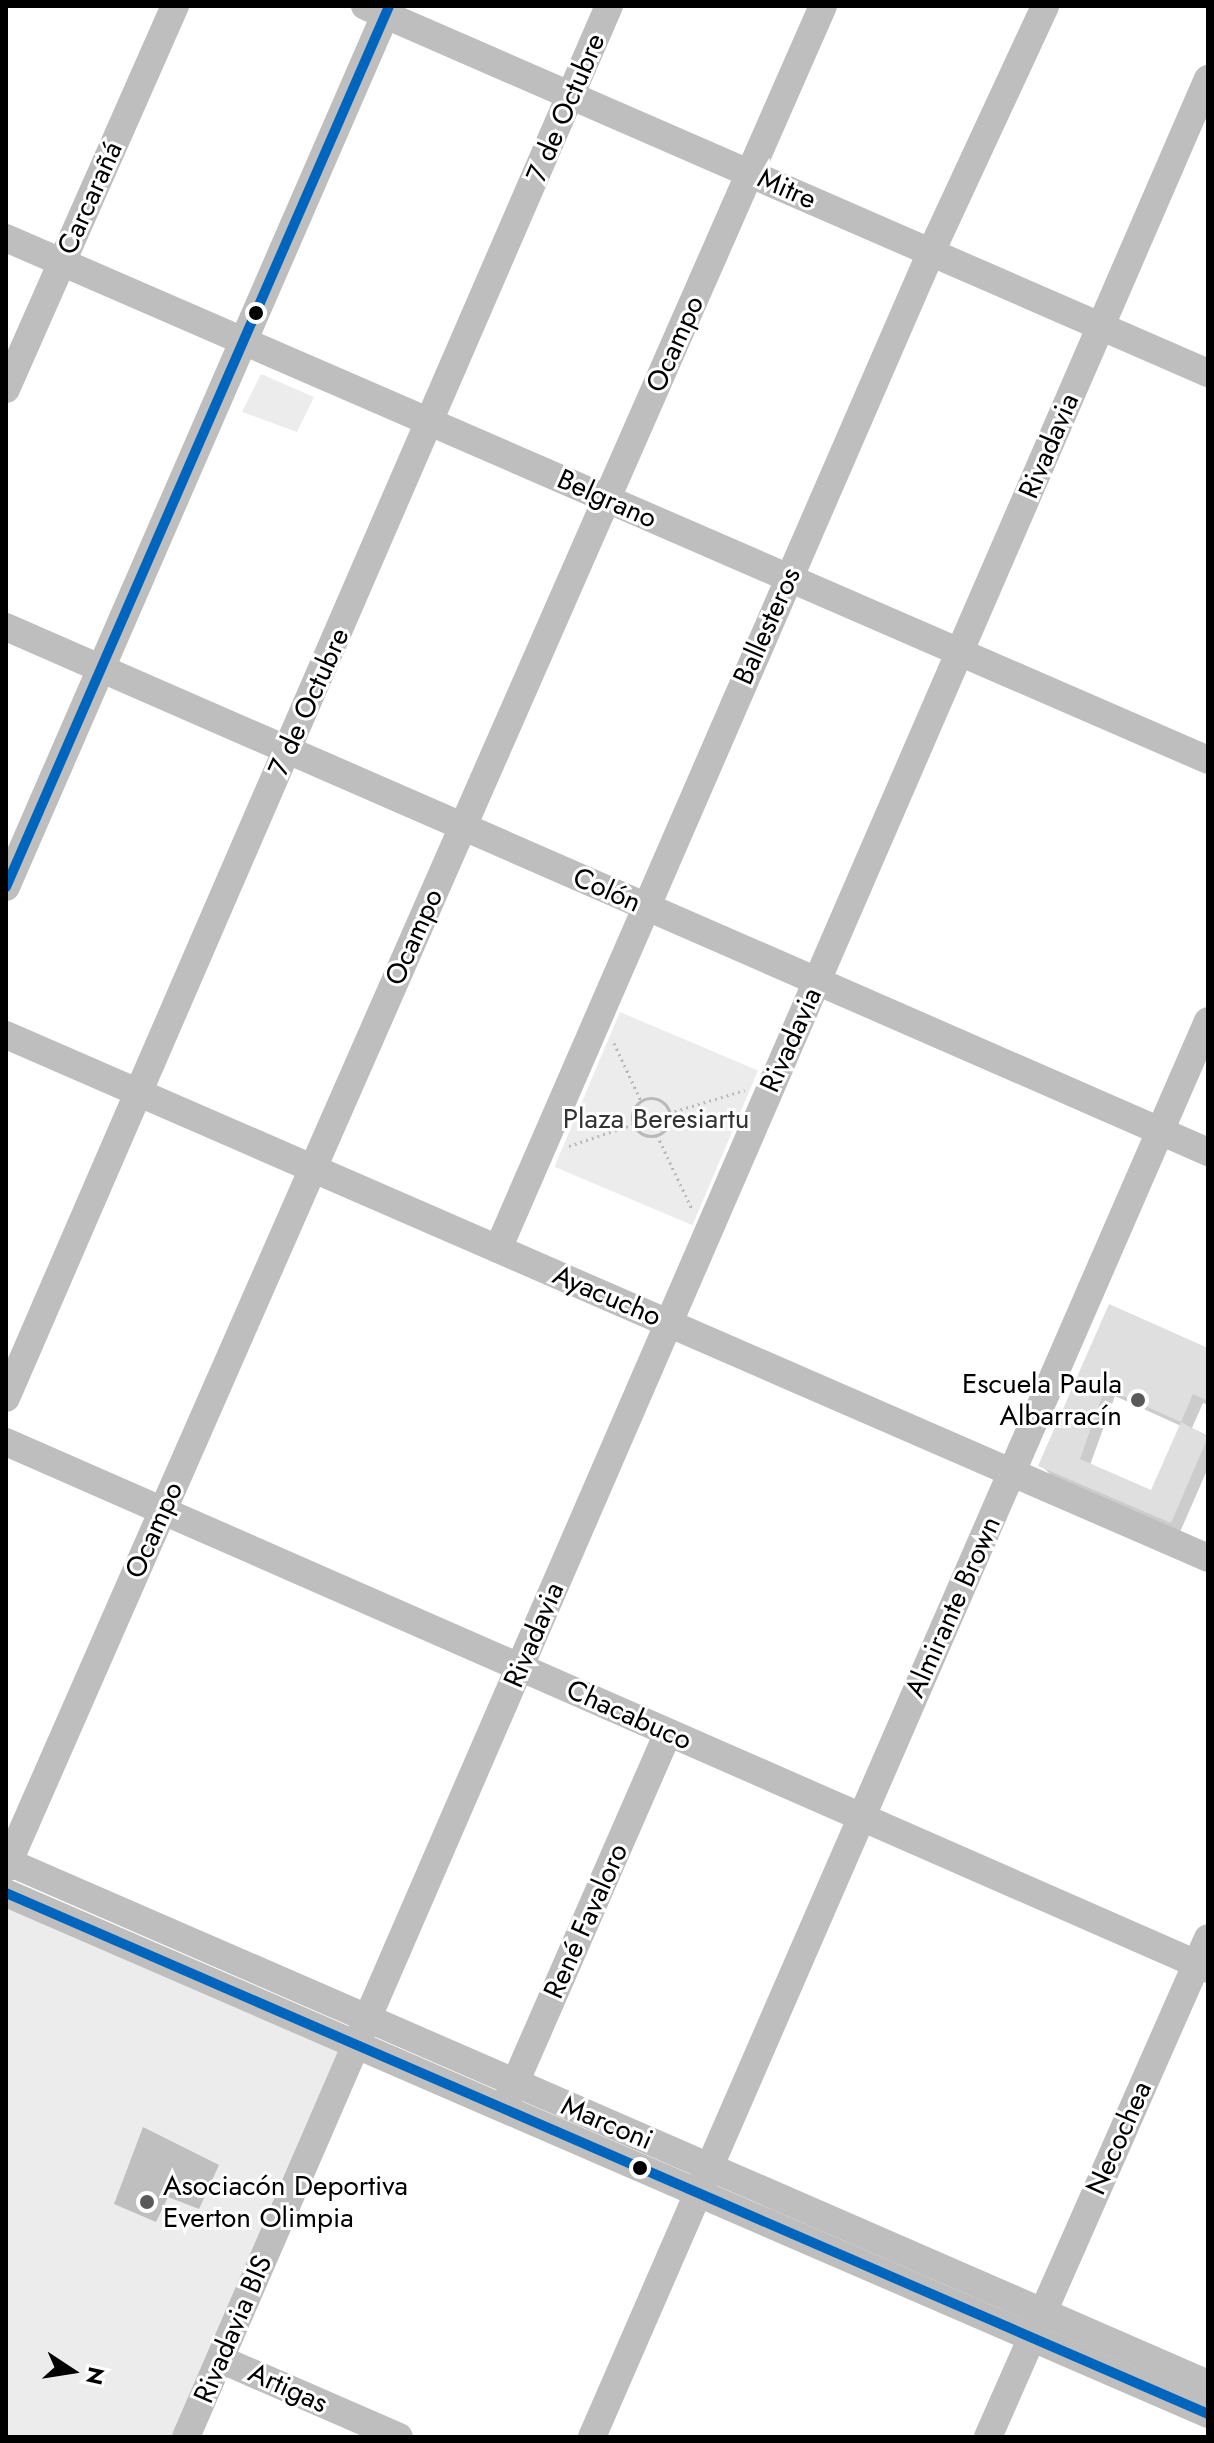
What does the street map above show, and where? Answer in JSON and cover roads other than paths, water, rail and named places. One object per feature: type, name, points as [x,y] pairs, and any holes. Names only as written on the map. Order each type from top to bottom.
[{"type":"street","name":"Carcarañá","points":[[6,389],[175,6]]},
{"type":"street","name":"7 de Octubre","points":[[6,1398],[609,6]]},
{"type":"street","name":"Ocampo","points":[[7,1864],[823,6]]},
{"type":"street","name":"Ballesteros","points":[[498,1249],[598,1009],[931,252],[1045,6]]},
{"type":"street","name":"Mitre","points":[[380,9],[572,97],[1208,373]]},
{"type":"street","points":[[6,887],[243,341],[380,9]]},
{"type":"street","name":"Rivadavia","points":[[361,2033],[1208,79]]},
{"type":"street","name":"Belgrano","points":[[6,238],[1208,760]]},
{"type":"street","name":"Colón","points":[[6,627],[1208,1152]]},
{"type":"street","name":"Almirante Brown","points":[[592,2437],[1208,1021]]},
{"type":"street","name":"Ayacucho","points":[[6,1035],[1208,1558]]},
{"type":"street","name":"Chacabuco","points":[[6,1442],[1202,1967]]},
{"type":"street","name":"René Favaloro","points":[[510,2096],[668,1733]]},
{"type":"street","name":"Marconi","points":[[7,1864],[361,2033]]},
{"type":"street","name":"Marconi","points":[[6,1893],[361,2033],[510,2096],[703,2180],[1031,2337],[1208,2414]]},
{"type":"street","name":"Necochea","points":[[988,2437],[1042,2312],[1202,1967],[1208,1938]]},
{"type":"street","name":"Rivadavia BIS","points":[[186,2437],[361,2033]]},
{"type":"street","name":"Marconi","points":[[703,2180],[1042,2312],[1208,2384]]},
{"type":"street","name":"Artigas","points":[[220,2359],[399,2437]]},
{"type":"place","name":"Escuela Paula Albarracín","points":[[1138,1400]]},
{"type":"place","name":"Asociacón Deportiva Everton Olimpia","points":[[147,2202]]},
{"type":"park label","name":"Plaza Beresiartu","points":[[656,1119]]}]
